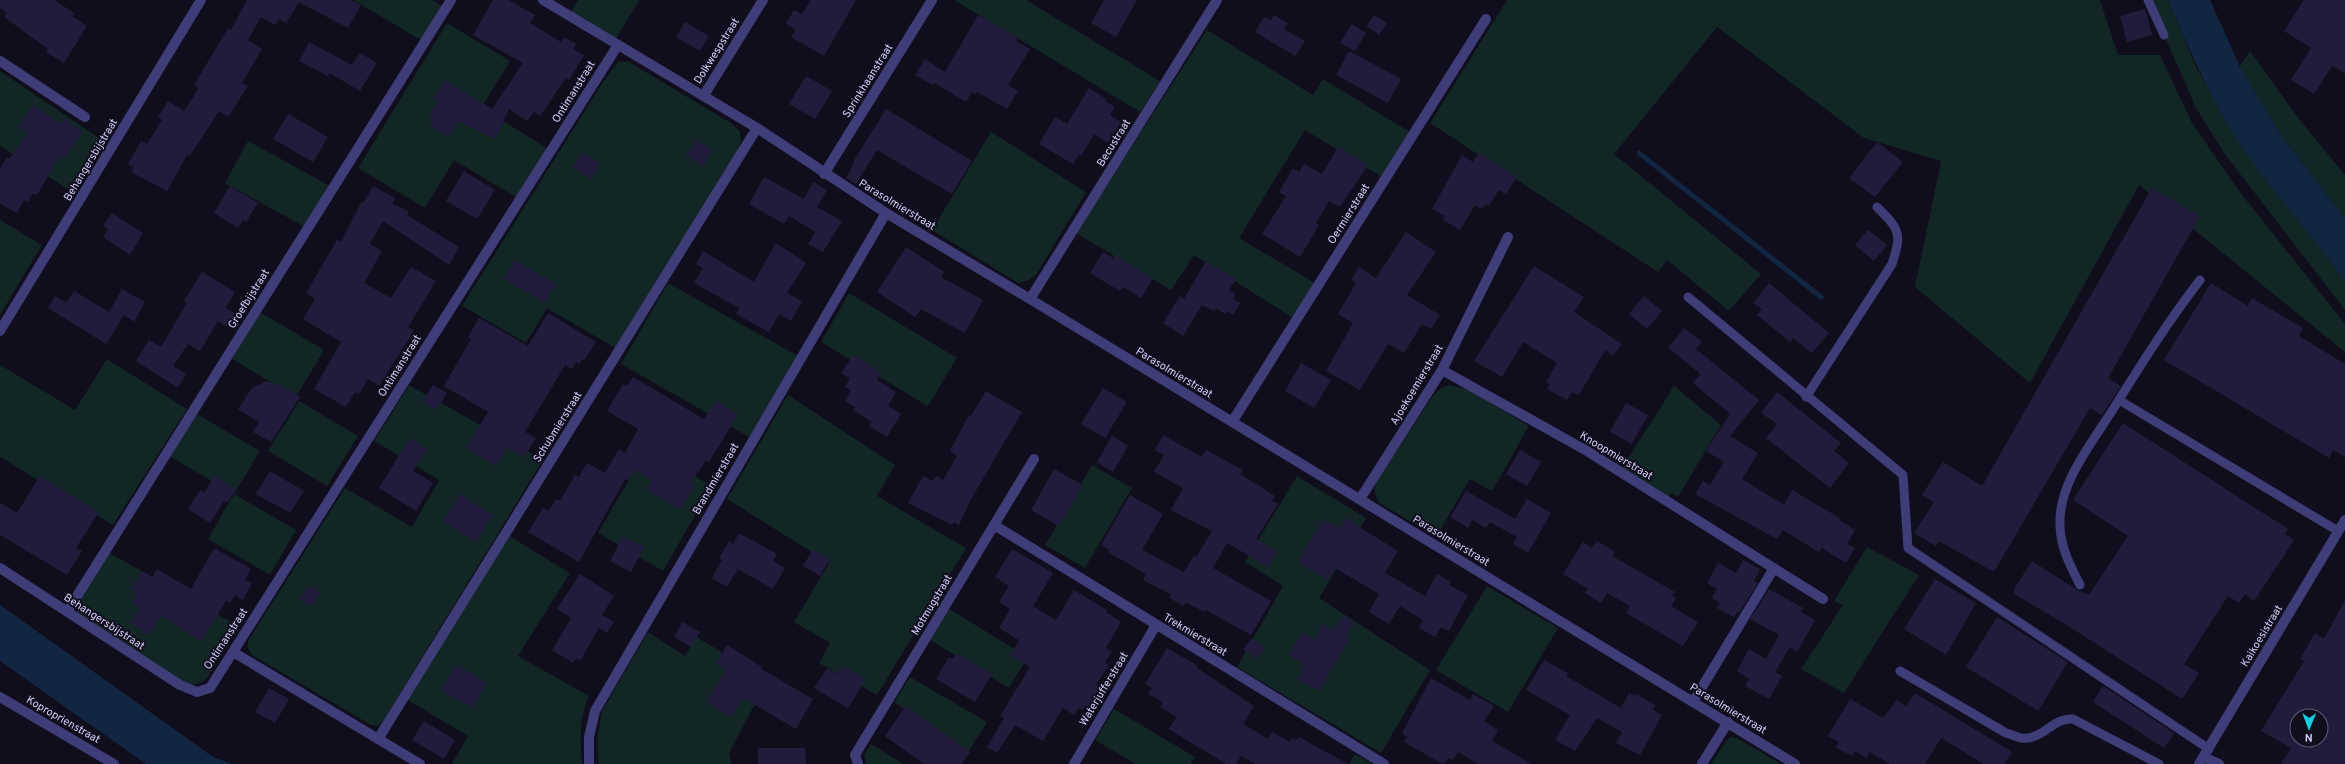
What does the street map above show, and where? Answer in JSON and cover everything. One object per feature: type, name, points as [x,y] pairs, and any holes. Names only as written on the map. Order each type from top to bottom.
[{"type":"street","name":"Behangersbijstraat","points":[[0,331],[201,0]]},
{"type":"street","name":"Groefbijstraat","points":[[67,612],[451,0]]},
{"type":"street","name":"Parasolmierstraat","points":[[543,0],[704,95],[886,213],[1795,764]]},
{"type":"street","name":"Dolkwespstraat","points":[[704,95],[763,0]]},
{"type":"street","name":"Sprinkhaanstraat","points":[[824,174],[932,0]]},
{"type":"street","name":"Becustraat","points":[[1030,299],[1217,0]]},
{"type":"street","name":"Oermierstraat","points":[[1232,422],[1486,19]]},
{"type":"street","name":"Ontimanstraat","points":[[197,692],[210,688],[618,45]]},
{"type":"street","points":[[0,61],[85,117]]},
{"type":"street","name":"Schubmierstraat","points":[[378,739],[757,128]]},
{"type":"street","name":"Brandmierstraat","points":[[589,764],[589,737],[595,711],[886,213]]},
{"type":"street","name":"Ajoekoemierstraat","points":[[1360,499],[1442,370],[1508,237]]},
{"type":"street","name":"Knoopmierstraat","points":[[1442,370],[1587,451],[1823,599]]},
{"type":"street","name":"Motmugstraat","points":[[858,764],[855,754],[1034,459]]},
{"type":"street","name":"Kaikoesistraat","points":[[2204,756],[2345,520]]},
{"type":"street","name":"Trekmierstraat","points":[[994,525],[1384,764]]},
{"type":"street","name":"Behangersbijstraat","points":[[0,568],[180,685],[197,692]]},
{"type":"street","points":[[1693,702],[1774,568]]},
{"type":"street","name":"Waterjufferstraat","points":[[1074,764],[1156,625]]},
{"type":"street","points":[[233,652],[420,764]]},
{"type":"street","name":"Koproprienstraat","points":[[0,697],[114,764]]},
{"type":"street","points":[[1702,764],[1728,722]]},
{"type":"street","points":[[2204,756],[2219,764]]},
{"type":"lane","points":[[2148,0],[2164,35]]},
{"type":"lane","points":[[1806,397],[1892,264],[1899,243],[1896,226],[1877,207]]},
{"type":"lane","points":[[2080,585],[2067,559],[2060,526],[2062,503],[2074,472],[2165,325],[2200,280]]},
{"type":"lane","points":[[1688,297],[1806,397],[1902,475],[1908,548],[2204,756]]},
{"type":"lane","points":[[2119,400],[2338,531]]},
{"type":"lane","points":[[1900,671],[2006,733],[2022,738],[2033,737],[2066,718],[2073,719],[2159,764]]},
{"type":"green space","points":[[353,0],[432,0],[442,6],[421,40]]},
{"type":"green space","points":[[578,0],[639,0],[613,44],[567,18]]},
{"type":"green space","points":[[954,0],[1026,0],[1160,81],[1140,112]]},
{"type":"green space","points":[[1507,0],[2100,0],[2118,55],[2160,55],[2192,123],[2239,191],[2345,324],[2345,352],[2139,185],[2030,383],[1915,287],[1941,161],[1864,138],[1717,27],[1614,154],[1761,274],[1729,311],[1667,260],[1658,272],[1430,123]]},
{"type":"green space","points":[[2149,0],[2168,0],[2196,67],[2245,152],[2326,253],[2345,282],[2345,310],[2224,153],[2195,106]]},
{"type":"green space","points":[[447,23],[510,61],[481,108],[547,148],[516,197],[454,160],[425,208],[358,168]]},
{"type":"green space","points":[[1207,30],[1313,95],[1323,79],[1410,132],[1382,177],[1305,130],[1239,238],[1315,283],[1293,318],[1194,255],[1171,290],[1076,233]]},
{"type":"green space","points":[[2250,51],[2299,119],[2345,175],[2345,218],[2280,134],[2239,67]]},
{"type":"green space","points":[[619,61],[629,62],[731,123],[740,131],[741,141],[738,152],[617,349],[547,308],[526,343],[462,306],[603,82]]},
{"type":"green space","points":[[0,71],[105,142],[74,193],[0,146]]},
{"type":"green space","points":[[991,132],[1086,192],[1036,275],[1029,280],[1018,283],[932,230]]},
{"type":"green space","points":[[248,141],[330,186],[307,228],[225,183]]},
{"type":"green space","points":[[0,220],[42,245],[0,315]]},
{"type":"green space","points":[[668,283],[798,356],[751,438],[621,364]]},
{"type":"green space","points":[[849,293],[957,358],[928,406],[821,342]]},
{"type":"green space","points":[[260,312],[324,350],[296,397],[232,359]]},
{"type":"green space","points":[[107,359],[187,409],[113,525],[0,457],[0,365],[75,410]]},
{"type":"green space","points":[[409,385],[543,460],[383,721],[378,726],[371,725],[252,655],[248,649],[248,641],[345,488],[412,527],[439,480],[374,441]]},
{"type":"green space","points":[[1449,385],[1469,390],[1529,426],[1492,491],[1470,479],[1436,537],[1378,502],[1374,489],[1377,481],[1432,397],[1440,389]]},
{"type":"green space","points":[[1674,386],[1721,425],[1678,497],[1671,493],[1668,497],[1622,468]]},
{"type":"green space","points":[[788,395],[895,465],[877,496],[966,548],[877,695],[819,663],[830,643],[794,622],[829,563],[727,499]]},
{"type":"green space","points":[[299,401],[358,436],[327,486],[268,451]]},
{"type":"green space","points":[[195,413],[260,451],[234,494],[169,456]]},
{"type":"green space","points":[[647,449],[712,486],[663,571],[598,533]]},
{"type":"green space","points":[[1092,465],[1132,488],[1085,568],[1045,545]]},
{"type":"green space","points":[[1297,476],[1366,518],[1319,598],[1430,670],[1381,753],[1237,667],[1283,586],[1245,562]]},
{"type":"green space","points":[[234,494],[296,530],[270,575],[208,539]]},
{"type":"green space","points":[[507,535],[570,573],[518,656],[589,696],[582,721],[582,764],[452,764],[468,736],[406,699]]},
{"type":"green space","points":[[1867,547],[1919,575],[1844,693],[1801,669],[1843,605],[1834,601]]},
{"type":"green space","points":[[108,552],[238,626],[204,681],[194,684],[178,683],[81,619],[77,612],[78,602]]},
{"type":"green space","points":[[1487,586],[1558,628],[1508,712],[1436,670]]},
{"type":"green space","points":[[949,609],[1028,657],[1009,688],[930,640]]},
{"type":"green space","points":[[648,632],[685,656],[696,637],[768,679],[729,753],[731,764],[599,764],[597,742],[602,711]]},
{"type":"green space","points":[[910,677],[987,722],[967,754],[894,702]]},
{"type":"green space","points":[[1114,709],[1195,757],[1191,764],[1136,764],[1095,740]]},
{"type":"green space","points":[[1731,737],[1737,738],[1781,764],[1711,764],[1726,741]]},
{"type":"green space","points":[[871,744],[903,764],[866,764],[864,755]]},
{"type":"green space","points":[[1355,754],[1372,764],[1349,764]]},
{"type":"water","points":[[2168,0],[2210,0],[2240,67],[2280,134],[2345,218],[2345,282],[2321,249],[2269,185],[2233,134],[2212,97]]},
{"type":"water","points":[[0,605],[213,757],[232,764],[146,764],[0,661]]},
{"type":"building","points":[[0,0],[54,0],[74,13],[72,16],[87,26],[64,63],[46,52],[48,49],[4,17],[7,13],[0,8]]},
{"type":"building","points":[[247,0],[351,0],[361,5],[348,28],[299,2],[286,23],[279,19],[275,25],[261,17],[248,40],[262,49],[242,83],[248,86],[228,117],[219,111],[190,156],[187,155],[167,191],[131,172],[134,167],[128,164],[141,141],[147,144],[162,120],[158,117],[168,101],[184,111],[199,88],[194,85],[228,28],[231,30]]},
{"type":"building","points":[[493,0],[508,0],[535,15],[530,23],[561,42],[564,37],[576,44],[573,49],[584,55],[569,80],[566,78],[540,116],[534,112],[527,121],[509,109],[495,139],[458,121],[448,137],[429,126],[433,118],[429,116],[438,102],[433,99],[445,80],[492,109],[523,63],[473,35]]},
{"type":"building","points":[[811,0],[856,0],[824,56],[791,37],[796,30],[786,24],[794,10],[802,14]]},
{"type":"building","points":[[1104,0],[1137,0],[1116,37],[1091,23]]},
{"type":"building","points":[[2304,0],[2345,0],[2345,73],[2332,66],[2314,94],[2291,80],[2311,48],[2284,31]]},
{"type":"building","points":[[2145,9],[2152,35],[2127,42],[2120,16]]},
{"type":"building","points":[[978,15],[1018,38],[1016,41],[1030,49],[1008,85],[1018,91],[1007,109],[977,92],[976,94],[972,92],[966,102],[934,83],[933,85],[915,75],[925,59],[945,72]]},
{"type":"building","points":[[1274,15],[1288,23],[1284,29],[1305,41],[1295,56],[1255,32],[1264,17],[1271,20]]},
{"type":"building","points":[[1374,15],[1387,23],[1379,35],[1366,26]]},
{"type":"building","points":[[685,22],[709,36],[700,51],[676,37]]},
{"type":"building","points":[[1352,24],[1366,33],[1355,51],[1340,43]]},
{"type":"building","points":[[309,42],[352,65],[360,53],[377,63],[360,91],[330,73],[328,76],[299,61]]},
{"type":"building","points":[[1349,51],[1401,79],[1388,103],[1336,75]]},
{"type":"building","points":[[806,76],[832,91],[815,119],[789,104]]},
{"type":"building","points":[[1089,88],[1115,107],[1110,115],[1121,122],[1108,143],[1094,134],[1081,156],[1079,154],[1073,164],[1039,144],[1055,117],[1067,124]]},
{"type":"building","points":[[34,105],[61,124],[64,119],[83,132],[64,159],[60,156],[37,195],[33,193],[28,202],[24,200],[17,213],[0,204],[0,169],[7,157],[9,159],[28,133],[19,126]]},
{"type":"building","points":[[886,109],[972,161],[952,194],[877,150],[856,184],[846,178],[854,163],[853,162]]},
{"type":"building","points":[[288,114],[328,137],[313,162],[273,139]]},
{"type":"building","points":[[696,140],[713,150],[703,166],[686,156]]},
{"type":"building","points":[[1877,142],[1903,162],[1875,197],[1849,178]]},
{"type":"building","points":[[1338,147],[1368,165],[1340,207],[1329,201],[1316,223],[1319,225],[1300,257],[1262,234],[1286,196],[1279,192],[1293,168],[1299,172],[1304,164],[1322,174]]},
{"type":"building","points":[[581,153],[600,163],[592,179],[573,168]]},
{"type":"building","points":[[1479,153],[1517,177],[1506,194],[1499,190],[1489,206],[1486,204],[1482,209],[1475,205],[1460,230],[1443,220],[1445,216],[1432,209],[1462,155],[1473,162]]},
{"type":"building","points":[[464,171],[495,190],[477,219],[446,201]]},
{"type":"building","points":[[764,177],[804,199],[813,182],[827,190],[817,207],[842,221],[823,252],[808,244],[815,232],[789,216],[784,224],[749,204]]},
{"type":"building","points":[[230,186],[258,203],[246,222],[243,220],[238,228],[214,213]]},
{"type":"building","points":[[373,186],[395,198],[393,204],[409,212],[407,215],[459,247],[449,265],[383,221],[370,244],[382,251],[364,283],[391,298],[411,267],[436,281],[408,327],[414,331],[379,386],[368,379],[359,394],[355,392],[346,407],[314,389],[341,342],[303,319],[315,299],[306,293],[337,240],[341,242],[362,201],[364,202]]},
{"type":"building","points":[[2152,188],[2200,216],[2108,378],[2121,386],[2102,415],[2090,408],[1994,572],[1939,541],[1936,546],[1914,533],[1934,502],[1922,495],[1943,462],[1982,486]]},
{"type":"building","points":[[112,213],[143,233],[130,255],[103,237],[108,229],[103,226]]},
{"type":"building","points":[[1868,230],[1887,245],[1874,261],[1855,245]]},
{"type":"building","points":[[1406,232],[1436,252],[1407,295],[1440,315],[1431,329],[1422,324],[1404,353],[1388,344],[1360,390],[1326,371],[1353,323],[1338,314],[1356,283],[1351,280],[1359,267],[1376,278]]},
{"type":"building","points":[[776,243],[806,263],[787,293],[802,301],[791,321],[779,314],[769,332],[736,314],[739,308],[694,283],[703,268],[696,264],[703,251],[754,282]]},
{"type":"building","points":[[906,247],[944,272],[941,277],[983,300],[965,333],[921,309],[915,317],[877,292]]},
{"type":"building","points":[[1103,252],[1113,258],[1114,255],[1153,278],[1141,298],[1123,287],[1120,291],[1090,273]]},
{"type":"building","points":[[515,260],[556,284],[545,303],[504,279]]},
{"type":"building","points":[[1206,261],[1236,279],[1229,290],[1236,294],[1233,299],[1240,303],[1233,315],[1227,311],[1225,314],[1216,308],[1214,311],[1202,305],[1183,336],[1163,323],[1180,296],[1184,299]]},
{"type":"building","points":[[1534,266],[1584,297],[1574,312],[1622,344],[1613,356],[1605,350],[1579,395],[1572,392],[1567,400],[1547,389],[1550,384],[1546,382],[1557,363],[1523,342],[1502,377],[1474,361]]},
{"type":"building","points":[[202,272],[235,292],[226,308],[236,314],[228,327],[218,321],[200,351],[188,344],[173,366],[186,374],[178,388],[136,361],[149,340],[161,347],[187,303],[184,301]]},
{"type":"building","points":[[1769,283],[1829,333],[1812,353],[1793,338],[1790,342],[1757,315],[1762,309],[1753,303]]},
{"type":"building","points":[[2211,283],[2248,306],[2252,298],[2303,328],[2299,336],[2345,364],[2345,457],[2333,450],[2329,458],[2164,360]]},
{"type":"building","points":[[122,289],[145,302],[134,322],[124,315],[106,344],[48,308],[55,296],[66,303],[74,291],[109,312]]},
{"type":"building","points":[[1644,296],[1662,311],[1647,329],[1629,314]]},
{"type":"building","points":[[548,313],[596,342],[584,360],[582,359],[579,364],[576,362],[572,369],[565,365],[525,432],[536,438],[524,458],[507,447],[496,466],[466,448],[488,412],[444,386],[471,339],[468,337],[479,318],[528,346]]},
{"type":"building","points":[[1684,328],[1702,342],[1696,349],[1759,400],[1730,436],[1758,453],[1742,479],[1784,505],[1792,490],[1840,518],[1839,520],[1855,530],[1847,544],[1855,548],[1846,563],[1822,548],[1819,552],[1783,530],[1777,539],[1695,494],[1703,481],[1710,485],[1724,462],[1706,451],[1730,414],[1693,383],[1701,374],[1668,348]]},
{"type":"building","points":[[853,355],[882,372],[877,380],[896,392],[888,406],[901,414],[887,437],[869,426],[872,422],[853,410],[855,407],[845,401],[851,390],[845,387],[850,378],[841,373]]},
{"type":"building","points":[[1301,363],[1331,380],[1314,408],[1285,391]]},
{"type":"building","points":[[633,377],[704,419],[716,401],[738,414],[709,462],[706,460],[691,483],[695,485],[680,510],[647,490],[652,480],[635,470],[628,481],[625,479],[579,562],[528,532],[543,508],[549,511],[556,499],[560,501],[575,475],[579,477],[587,463],[605,473],[619,449],[625,453],[638,429],[607,411],[623,384],[627,386]]},
{"type":"building","points":[[266,381],[283,386],[300,397],[271,442],[253,432],[259,422],[238,409],[252,388]]},
{"type":"building","points":[[433,385],[447,393],[436,410],[422,401]]},
{"type":"building","points":[[1103,388],[1127,402],[1105,438],[1081,424]]},
{"type":"building","points":[[986,391],[1022,412],[970,501],[959,525],[954,522],[952,525],[908,503],[923,476],[933,481],[936,476],[943,480],[957,456],[950,451],[969,415],[971,416]]},
{"type":"building","points":[[1777,392],[1841,443],[1834,451],[1849,463],[1830,488],[1766,438],[1777,424],[1761,413]]},
{"type":"building","points":[[1626,403],[1648,415],[1632,444],[1610,432]]},
{"type":"building","points":[[2123,423],[2288,529],[2285,534],[2294,540],[2254,601],[2245,594],[2239,603],[2228,596],[2184,664],[2199,673],[2182,699],[2062,622],[2014,594],[2014,589],[2032,561],[2077,590],[2089,595],[2128,536],[2073,500]]},
{"type":"building","points":[[1163,435],[1202,457],[1206,450],[1243,470],[1240,474],[1275,496],[1272,501],[1278,504],[1256,539],[1277,552],[1268,567],[1227,543],[1213,568],[1271,601],[1251,635],[1206,610],[1204,612],[1186,602],[1184,606],[1169,598],[1171,594],[1143,580],[1146,574],[1108,552],[1109,550],[1101,545],[1130,495],[1163,514],[1142,550],[1184,572],[1194,555],[1197,556],[1212,531],[1171,510],[1183,488],[1154,472],[1164,455],[1155,450]]},
{"type":"building","points":[[1112,436],[1128,446],[1113,472],[1097,462]]},
{"type":"building","points":[[410,438],[427,449],[413,471],[433,483],[416,511],[379,488]]},
{"type":"building","points":[[1520,450],[1541,462],[1527,486],[1506,474]]},
{"type":"building","points":[[1054,469],[1083,485],[1059,526],[1031,510]]},
{"type":"building","points":[[270,471],[304,491],[290,513],[256,494]]},
{"type":"building","points":[[215,475],[236,490],[227,503],[224,501],[210,523],[188,509],[200,490],[204,493]]},
{"type":"building","points":[[40,476],[99,512],[76,548],[82,551],[67,575],[0,535],[0,503],[17,513]]},
{"type":"building","points":[[1466,491],[1515,519],[1527,499],[1551,513],[1528,553],[1513,544],[1517,537],[1490,522],[1486,528],[1472,520],[1468,528],[1450,517]]},
{"type":"building","points":[[460,494],[493,515],[476,542],[443,521]]},
{"type":"building","points":[[1345,518],[1398,551],[1385,573],[1425,596],[1437,574],[1451,582],[1449,585],[1468,595],[1449,631],[1441,627],[1435,637],[1419,628],[1423,620],[1400,606],[1389,624],[1369,612],[1379,594],[1335,568],[1328,580],[1298,562],[1323,519],[1339,528]]},
{"type":"building","points":[[739,533],[777,554],[773,561],[785,568],[773,589],[738,569],[727,587],[712,578],[722,560],[719,558],[729,541],[733,544]]},
{"type":"building","points":[[623,536],[644,547],[631,572],[610,561]]},
{"type":"building","points":[[1597,541],[1615,552],[1612,556],[1675,592],[1672,596],[1676,598],[1671,606],[1698,622],[1683,646],[1626,613],[1630,606],[1607,593],[1601,603],[1585,593],[1588,589],[1563,574],[1583,542],[1592,548]]},
{"type":"building","points":[[214,548],[251,569],[245,580],[252,583],[243,600],[235,595],[230,603],[226,601],[201,641],[161,616],[150,635],[130,623],[140,608],[132,603],[138,593],[131,589],[142,571],[152,577],[157,569],[191,589]]},
{"type":"building","points":[[813,549],[830,559],[820,576],[803,566]]},
{"type":"building","points":[[1012,549],[1053,573],[1033,606],[1056,620],[1074,590],[1107,610],[1106,612],[1121,622],[1106,648],[1112,652],[1105,662],[1109,665],[1096,685],[1102,689],[1090,709],[1085,706],[1083,710],[1078,708],[1074,715],[1063,708],[1043,741],[1015,725],[997,753],[987,747],[1004,718],[1000,716],[1030,667],[1010,655],[1019,640],[999,628],[1010,609],[999,602],[1009,586],[995,577]]},
{"type":"building","points":[[1743,560],[1760,569],[1754,581],[1758,583],[1739,613],[1737,612],[1734,617],[1717,608],[1720,603],[1712,598],[1717,589],[1707,583],[1718,563],[1736,573]]},
{"type":"building","points":[[580,574],[614,596],[602,615],[614,622],[607,633],[599,628],[580,661],[576,658],[573,663],[552,650],[571,618],[557,609]]},
{"type":"building","points":[[1935,579],[1976,603],[1946,655],[1904,629]]},
{"type":"building","points":[[310,585],[321,594],[310,607],[299,598]]},
{"type":"building","points":[[1769,589],[1803,608],[1801,612],[1815,620],[1797,652],[1790,647],[1775,672],[1782,676],[1769,699],[1745,686],[1749,679],[1737,671],[1749,649],[1766,659],[1779,635],[1750,619]]},
{"type":"building","points":[[2345,600],[2345,764],[2281,764],[2291,748],[2329,748],[2329,708],[2289,708],[2289,747],[2261,731],[2304,661],[2300,659],[2315,633],[2324,639]]},
{"type":"building","points":[[1343,616],[1355,622],[1346,637],[1349,639],[1319,691],[1297,679],[1306,665],[1289,655],[1302,632],[1315,640],[1323,624],[1334,630]]},
{"type":"building","points":[[1997,617],[2068,662],[2038,711],[1966,667]]},
{"type":"building","points":[[682,622],[700,632],[691,647],[674,637]]},
{"type":"building","points":[[1252,638],[1265,648],[1256,659],[1243,649]]},
{"type":"building","points":[[727,645],[762,667],[761,669],[813,699],[796,729],[743,698],[731,717],[706,702],[726,670],[716,663]]},
{"type":"building","points":[[1167,648],[1198,666],[1197,668],[1254,706],[1243,724],[1268,739],[1272,732],[1290,742],[1292,738],[1296,740],[1299,737],[1348,764],[1255,764],[1241,756],[1236,764],[1226,764],[1169,729],[1177,717],[1160,707],[1163,702],[1148,694],[1152,688],[1145,684]]},
{"type":"building","points":[[957,653],[992,674],[975,702],[936,679],[949,657],[953,659]]},
{"type":"building","points":[[1544,660],[1568,673],[1566,676],[1621,708],[1629,693],[1635,696],[1636,694],[1655,705],[1653,710],[1662,715],[1640,755],[1616,743],[1622,732],[1597,718],[1575,751],[1555,740],[1570,715],[1526,690]]},
{"type":"building","points":[[456,665],[487,683],[472,708],[441,690]]},
{"type":"building","points":[[843,666],[866,679],[848,708],[814,688],[827,668],[838,674]]},
{"type":"building","points":[[1431,678],[1470,700],[1473,694],[1494,706],[1484,721],[1498,730],[1492,741],[1531,764],[1478,764],[1458,752],[1453,760],[1449,758],[1443,764],[1404,742],[1407,737],[1402,733]]},
{"type":"building","points":[[2103,686],[2174,733],[2164,748],[2093,702]]},
{"type":"building","points":[[269,688],[289,699],[275,723],[255,712]]},
{"type":"building","points":[[1915,693],[2012,752],[2004,764],[1984,764],[1941,738],[1925,764],[1890,764],[1870,752],[1866,758],[1855,751],[1852,756],[1835,747],[1839,742],[1828,736],[1850,699],[1883,718],[1897,700],[1906,707]]},
{"type":"building","points":[[906,706],[970,752],[961,764],[924,764],[885,736]]},
{"type":"building","points":[[424,721],[455,740],[444,759],[412,740]]},
{"type":"building","points":[[758,748],[805,748],[806,764],[758,764]]},
{"type":"waterway","points":[[1639,153],[1821,297]]}]
